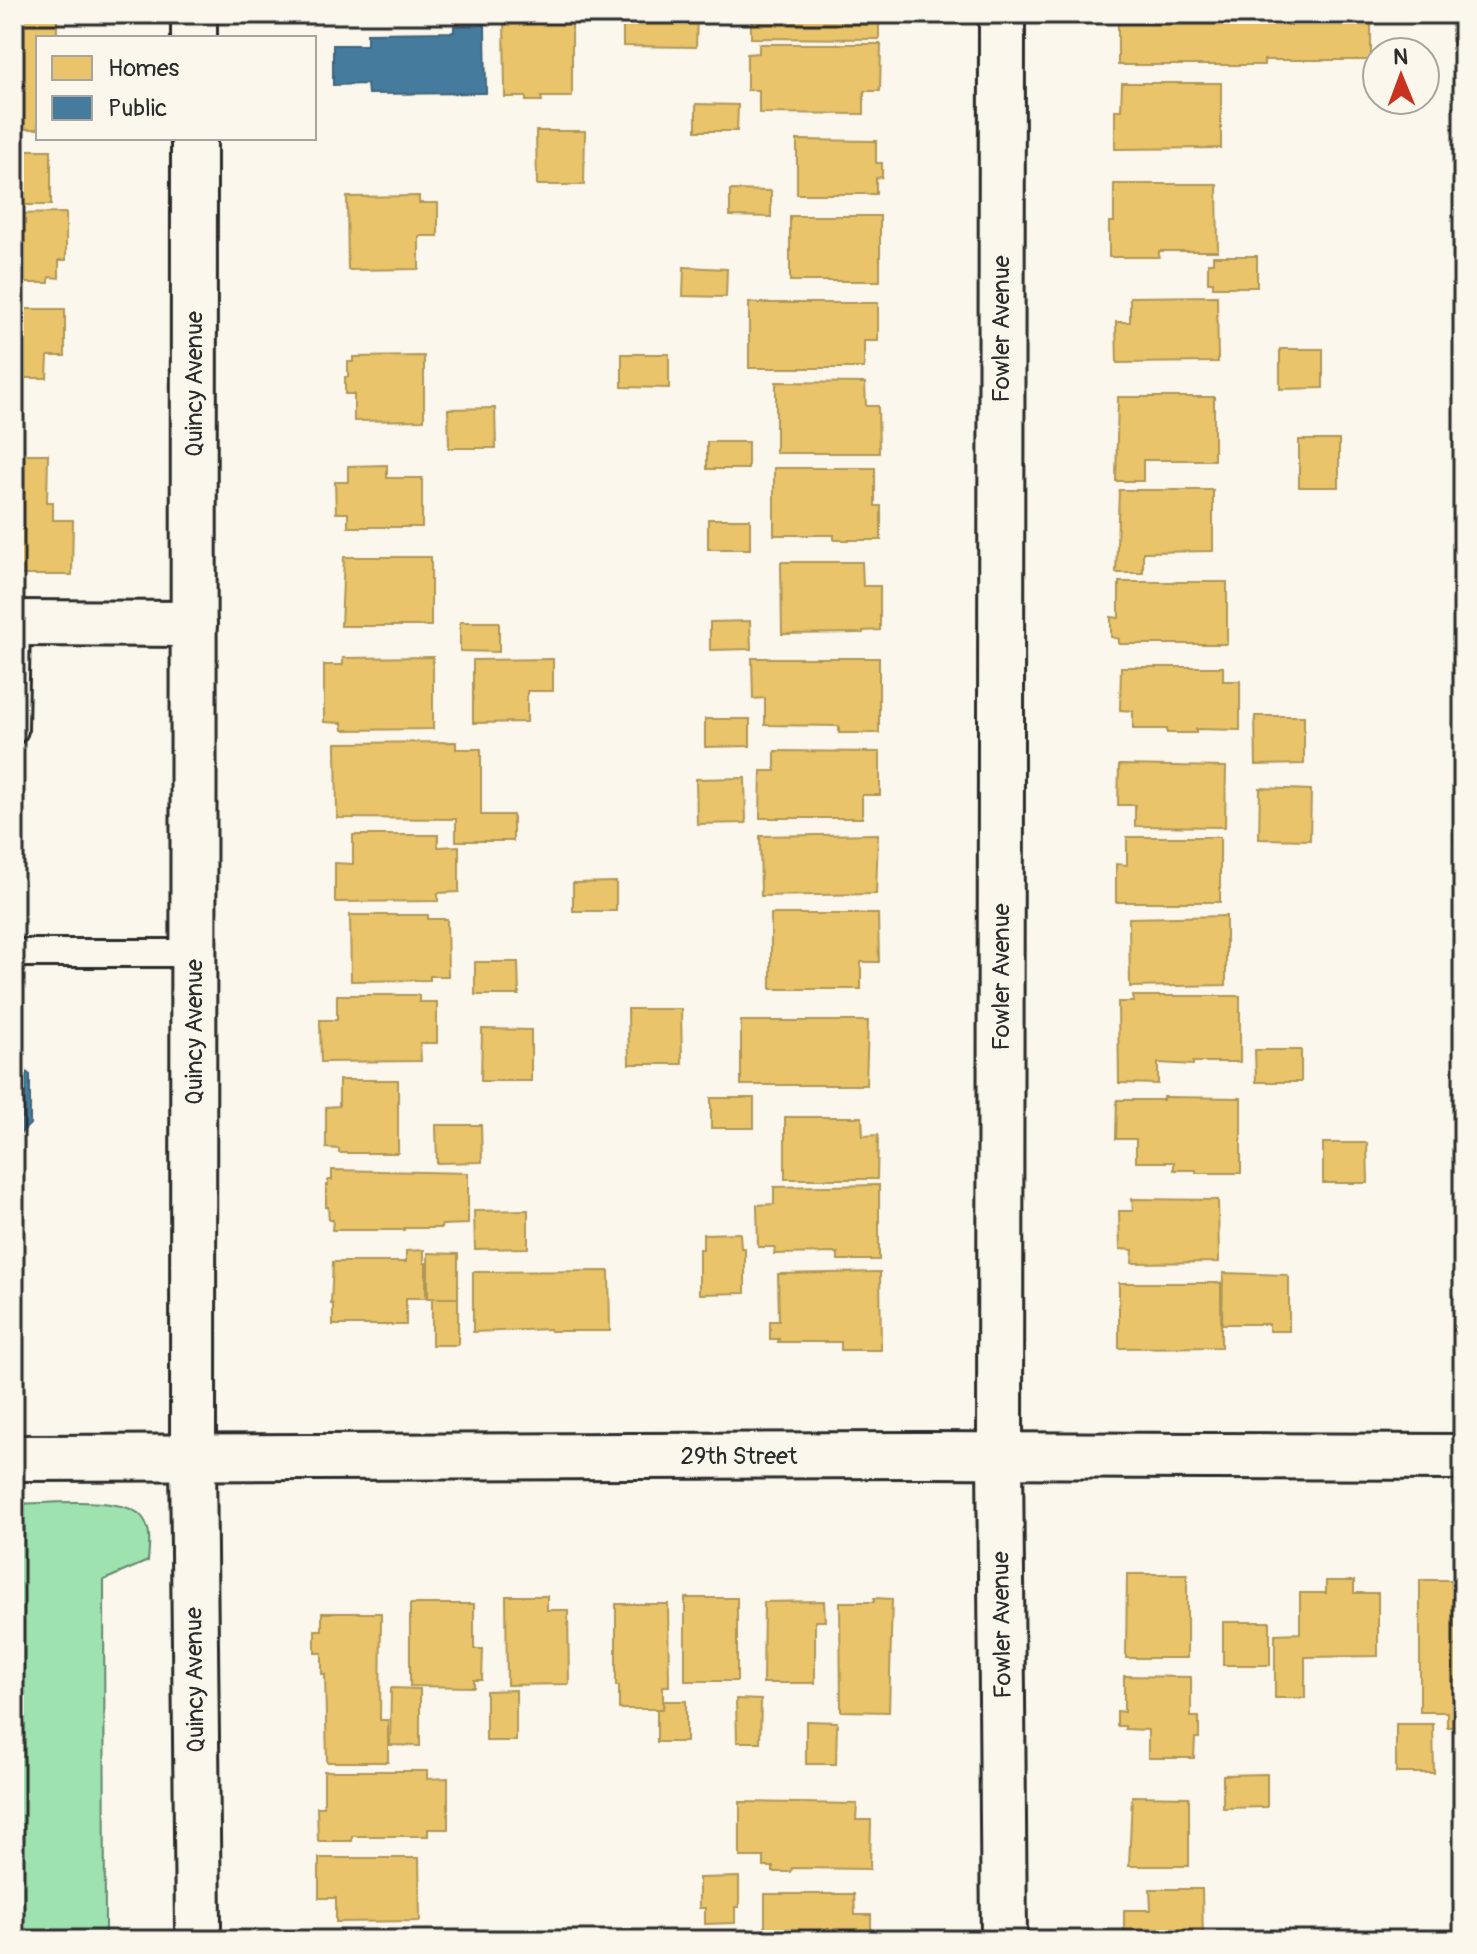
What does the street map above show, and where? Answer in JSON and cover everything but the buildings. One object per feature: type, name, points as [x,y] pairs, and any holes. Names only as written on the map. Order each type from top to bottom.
[{"type":"street","points":[[194,14],[194,36]]},
{"type":"street","name":"Fowler Avenue","points":[[1002,14],[1000,1455],[1004,1940]]},
{"type":"street","name":"Quincy Avenue","points":[[194,140],[193,1458],[198,1926]]},
{"type":"street","points":[[15,623],[194,624]]},
{"type":"street","name":"29th Street","points":[[14,1458],[1463,1457]]},
{"type":"lane","points":[[14,730],[15,623]]},
{"type":"lane","points":[[14,953],[194,953]]},
{"type":"green space","points":[[83,1502],[120,1506],[143,1518],[148,1528],[148,1561],[104,1580],[105,1940],[14,1940],[14,1504]]}]
